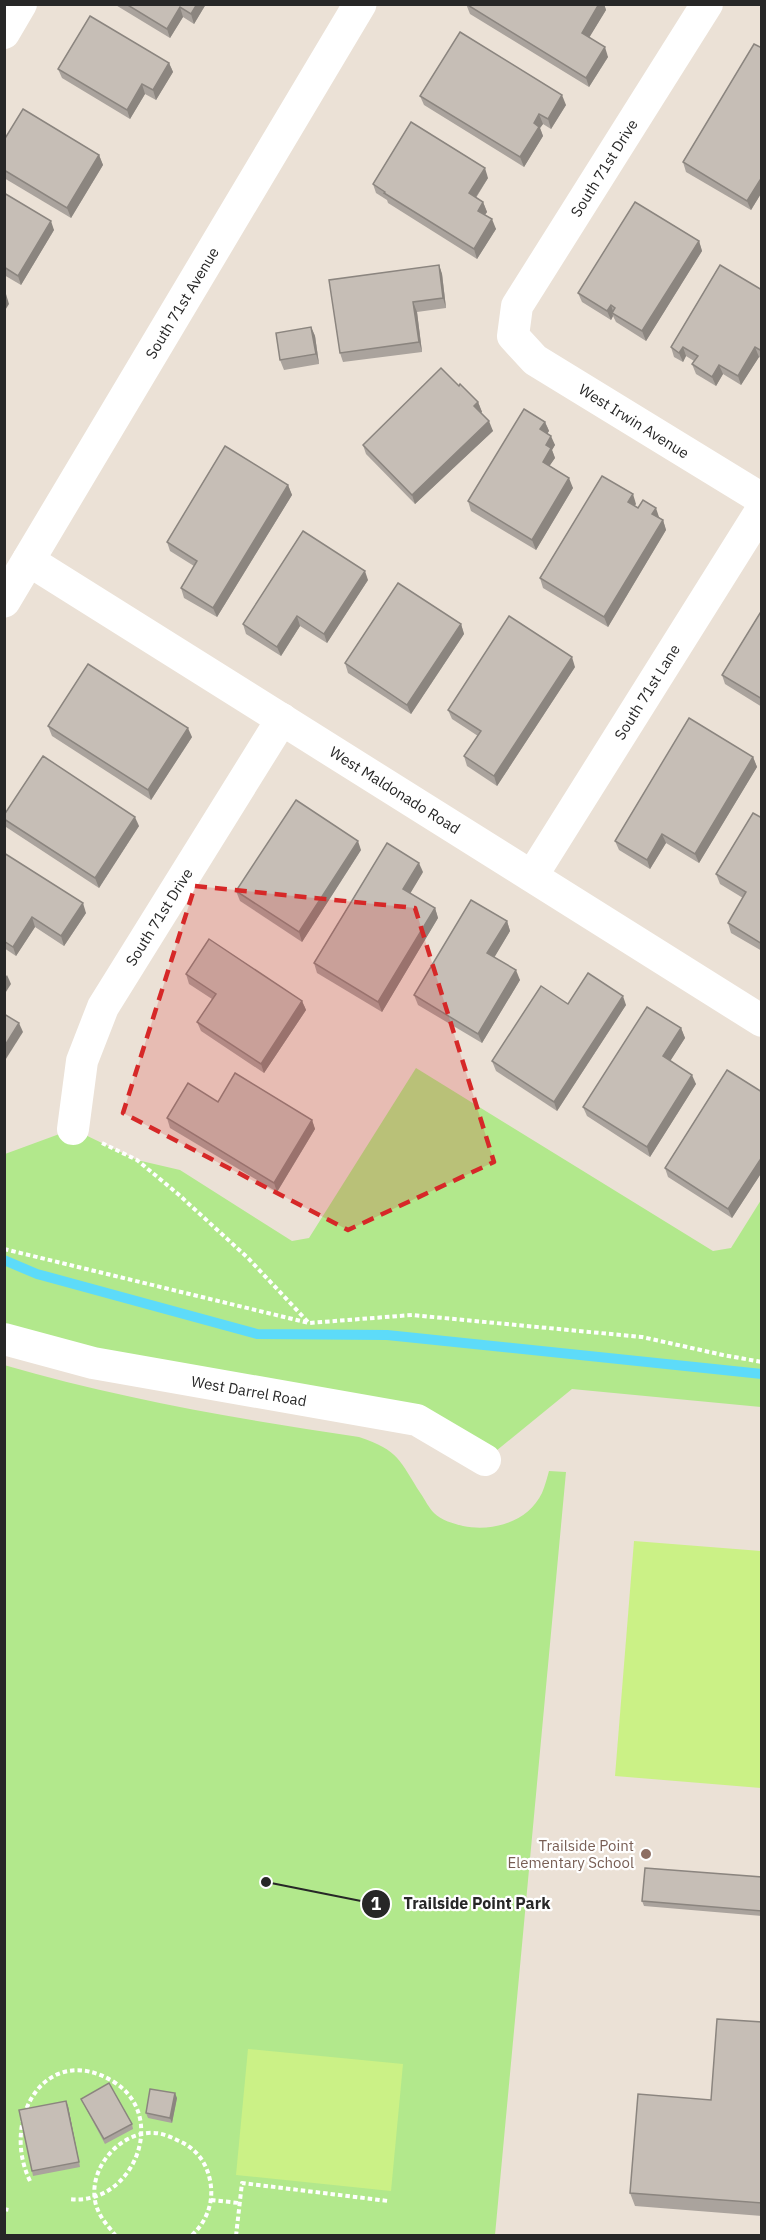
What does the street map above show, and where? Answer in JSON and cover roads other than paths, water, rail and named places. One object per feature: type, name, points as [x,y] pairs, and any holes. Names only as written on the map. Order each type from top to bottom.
[{"type":"street","points":[[4,33],[21,4]]},
{"type":"street","name":"South 71st Avenue","points":[[4,601],[360,4]]},
{"type":"street","name":"South 71st Drive","points":[[513,336],[517,306],[707,4]]},
{"type":"street","name":"West Irwin Avenue","points":[[513,336],[535,360],[762,499]]},
{"type":"street","name":"South 71st Lane","points":[[532,876],[762,508]]},
{"type":"street","name":"West Maldonado Road","points":[[28,560],[762,1021]]},
{"type":"street","name":"South 71st Drive","points":[[73,1129],[82,1061],[103,1007],[282,719]]},
{"type":"street","name":"West Darrel Road","points":[[4,1339],[93,1363],[417,1420],[485,1460]]},
{"type":"waterway","points":[[4,1260],[37,1274],[257,1334],[387,1335],[762,1374]]},
{"type":"place","name":"Trailside Point Elementary School","points":[[646,1854]]},
{"type":"place","name":"Trailside Point Park","points":[[266,1882]]}]
